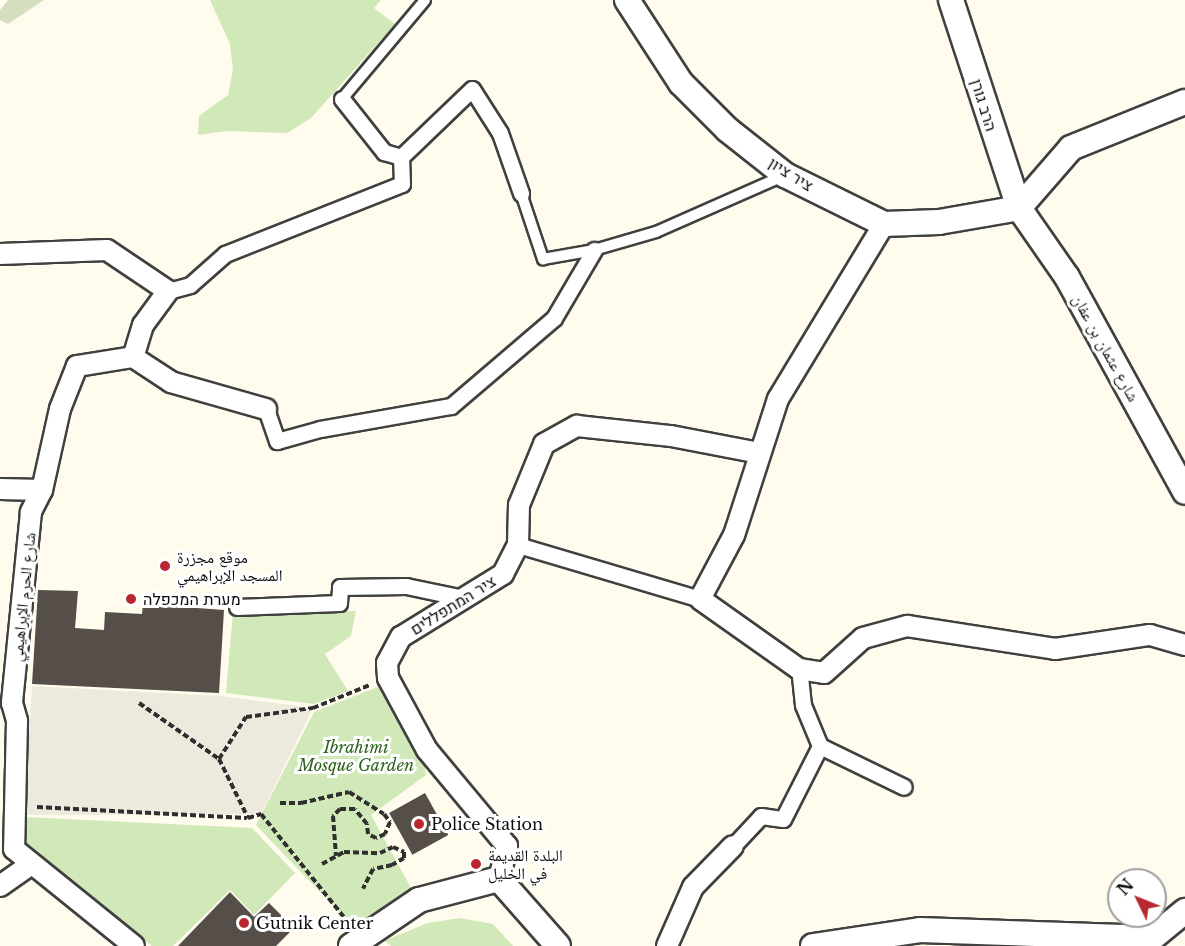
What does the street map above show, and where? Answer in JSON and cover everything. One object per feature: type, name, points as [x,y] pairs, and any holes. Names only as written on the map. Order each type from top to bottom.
[{"type":"street","name":"ציר ציון","points":[[627,0],[681,83],[728,130],[786,175],[884,224],[939,222],[1019,208]]},
{"type":"street","name":"הרב גורן","points":[[951,0],[1019,208]]},
{"type":"street","points":[[521,193],[500,134],[472,89],[402,156],[402,184],[225,254],[190,285],[168,291],[143,325],[133,357],[171,382],[266,409],[277,441],[320,429],[451,406],[554,318],[594,250]]},
{"type":"street","points":[[342,99],[384,152],[402,156]]},
{"type":"street","points":[[1019,208],[1071,148],[1185,102]]},
{"type":"street","name":"شارع عثمان بن عفان","points":[[1019,208],[1067,277],[1185,492]]},
{"type":"street","points":[[700,599],[734,535],[778,399],[884,224]]},
{"type":"street","points":[[0,254],[107,250],[168,291]]},
{"type":"street","name":"شارع الحرم الإبراهيمي","points":[[133,357],[77,366],[60,409],[42,490],[31,512],[12,703],[17,721],[7,745],[14,849],[30,865],[134,946]]},
{"type":"street","name":"ציר המתפללים","points":[[388,678],[387,663],[401,637],[503,574],[518,545],[519,505],[544,444],[577,426],[670,436],[759,453]]},
{"type":"street","points":[[0,489],[42,490]]},
{"type":"street","points":[[518,545],[700,599],[799,669],[824,673],[863,638],[907,626],[1055,649],[1150,635],[1185,645]]},
{"type":"street","points":[[237,607],[339,603],[340,587],[406,586],[463,598]]},
{"type":"street","points":[[799,669],[803,705],[820,746],[904,787]]},
{"type":"street","points":[[388,678],[427,750],[507,846],[499,879]]},
{"type":"street","points":[[667,946],[693,887],[762,816],[783,819],[820,746]]},
{"type":"street","points":[[0,886],[30,865]]},
{"type":"street","points":[[361,944],[419,900],[499,879]]},
{"type":"street","points":[[499,879],[558,946]]},
{"type":"street","points":[[813,946],[862,936],[920,930],[1156,942],[1185,911]]},
{"type":"lane","points":[[342,99],[425,0]]},
{"type":"lane","points":[[521,193],[543,258],[594,250],[656,232],[786,175]]},
{"type":"path","points":[[219,759],[246,717],[314,708],[388,678]]},
{"type":"path","points":[[140,703],[219,759],[248,818]]},
{"type":"path","points":[[280,803],[301,803],[349,792],[384,814],[390,822],[386,834],[376,838],[368,834],[367,824],[356,809],[340,809],[333,816],[336,856]]},
{"type":"path","points":[[37,807],[248,818],[261,814],[361,944]]},
{"type":"path","points":[[322,864],[336,856],[357,850],[380,854],[393,847],[404,852],[404,858],[392,865],[373,868],[363,889]]},
{"type":"green space","points":[[8,0],[44,0],[8,24],[0,20],[0,10]]},
{"type":"green space","points":[[210,0],[381,0],[374,8],[395,24],[311,118],[287,133],[227,131],[198,135],[199,116],[228,95],[233,70],[230,44]]},
{"type":"green space","points":[[356,611],[351,636],[325,654],[348,691],[314,704],[226,693],[233,612]]},
{"type":"green space","name":"Ibrahimi Mosque Garden","points":[[388,683],[423,754],[426,775],[371,815],[416,897],[359,933],[256,825],[314,712]]},
{"type":"green space","points":[[25,817],[252,828],[295,873],[254,915],[230,890],[173,946],[152,946],[27,853]]},
{"type":"green space","points":[[460,918],[493,924],[513,946],[392,946],[384,941],[428,923]]},
{"type":"shaded area","points":[[32,686],[221,696],[313,708],[261,814],[24,815]]},
{"type":"building","points":[[38,590],[78,591],[75,628],[104,630],[105,612],[142,614],[143,604],[224,610],[219,693],[32,684]]},
{"type":"building","name":"Police Station","points":[[425,793],[448,835],[412,855],[389,813]]},
{"type":"building","name":"Gutnik Center","points":[[230,892],[254,917],[269,903],[294,928],[276,946],[178,946]]},
{"type":"place","name":"موقع مجزرة المسجد الإبراهيمي","points":[[165,566]]},
{"type":"place","name":"מערת המכפלה","points":[[131,599]]},
{"type":"place","name":"Police Station","points":[[419,824]]},
{"type":"place","name":"البلدة القديمة في الخليل","points":[[476,864]]},
{"type":"place","name":"Gutnik Center","points":[[244,923]]}]
